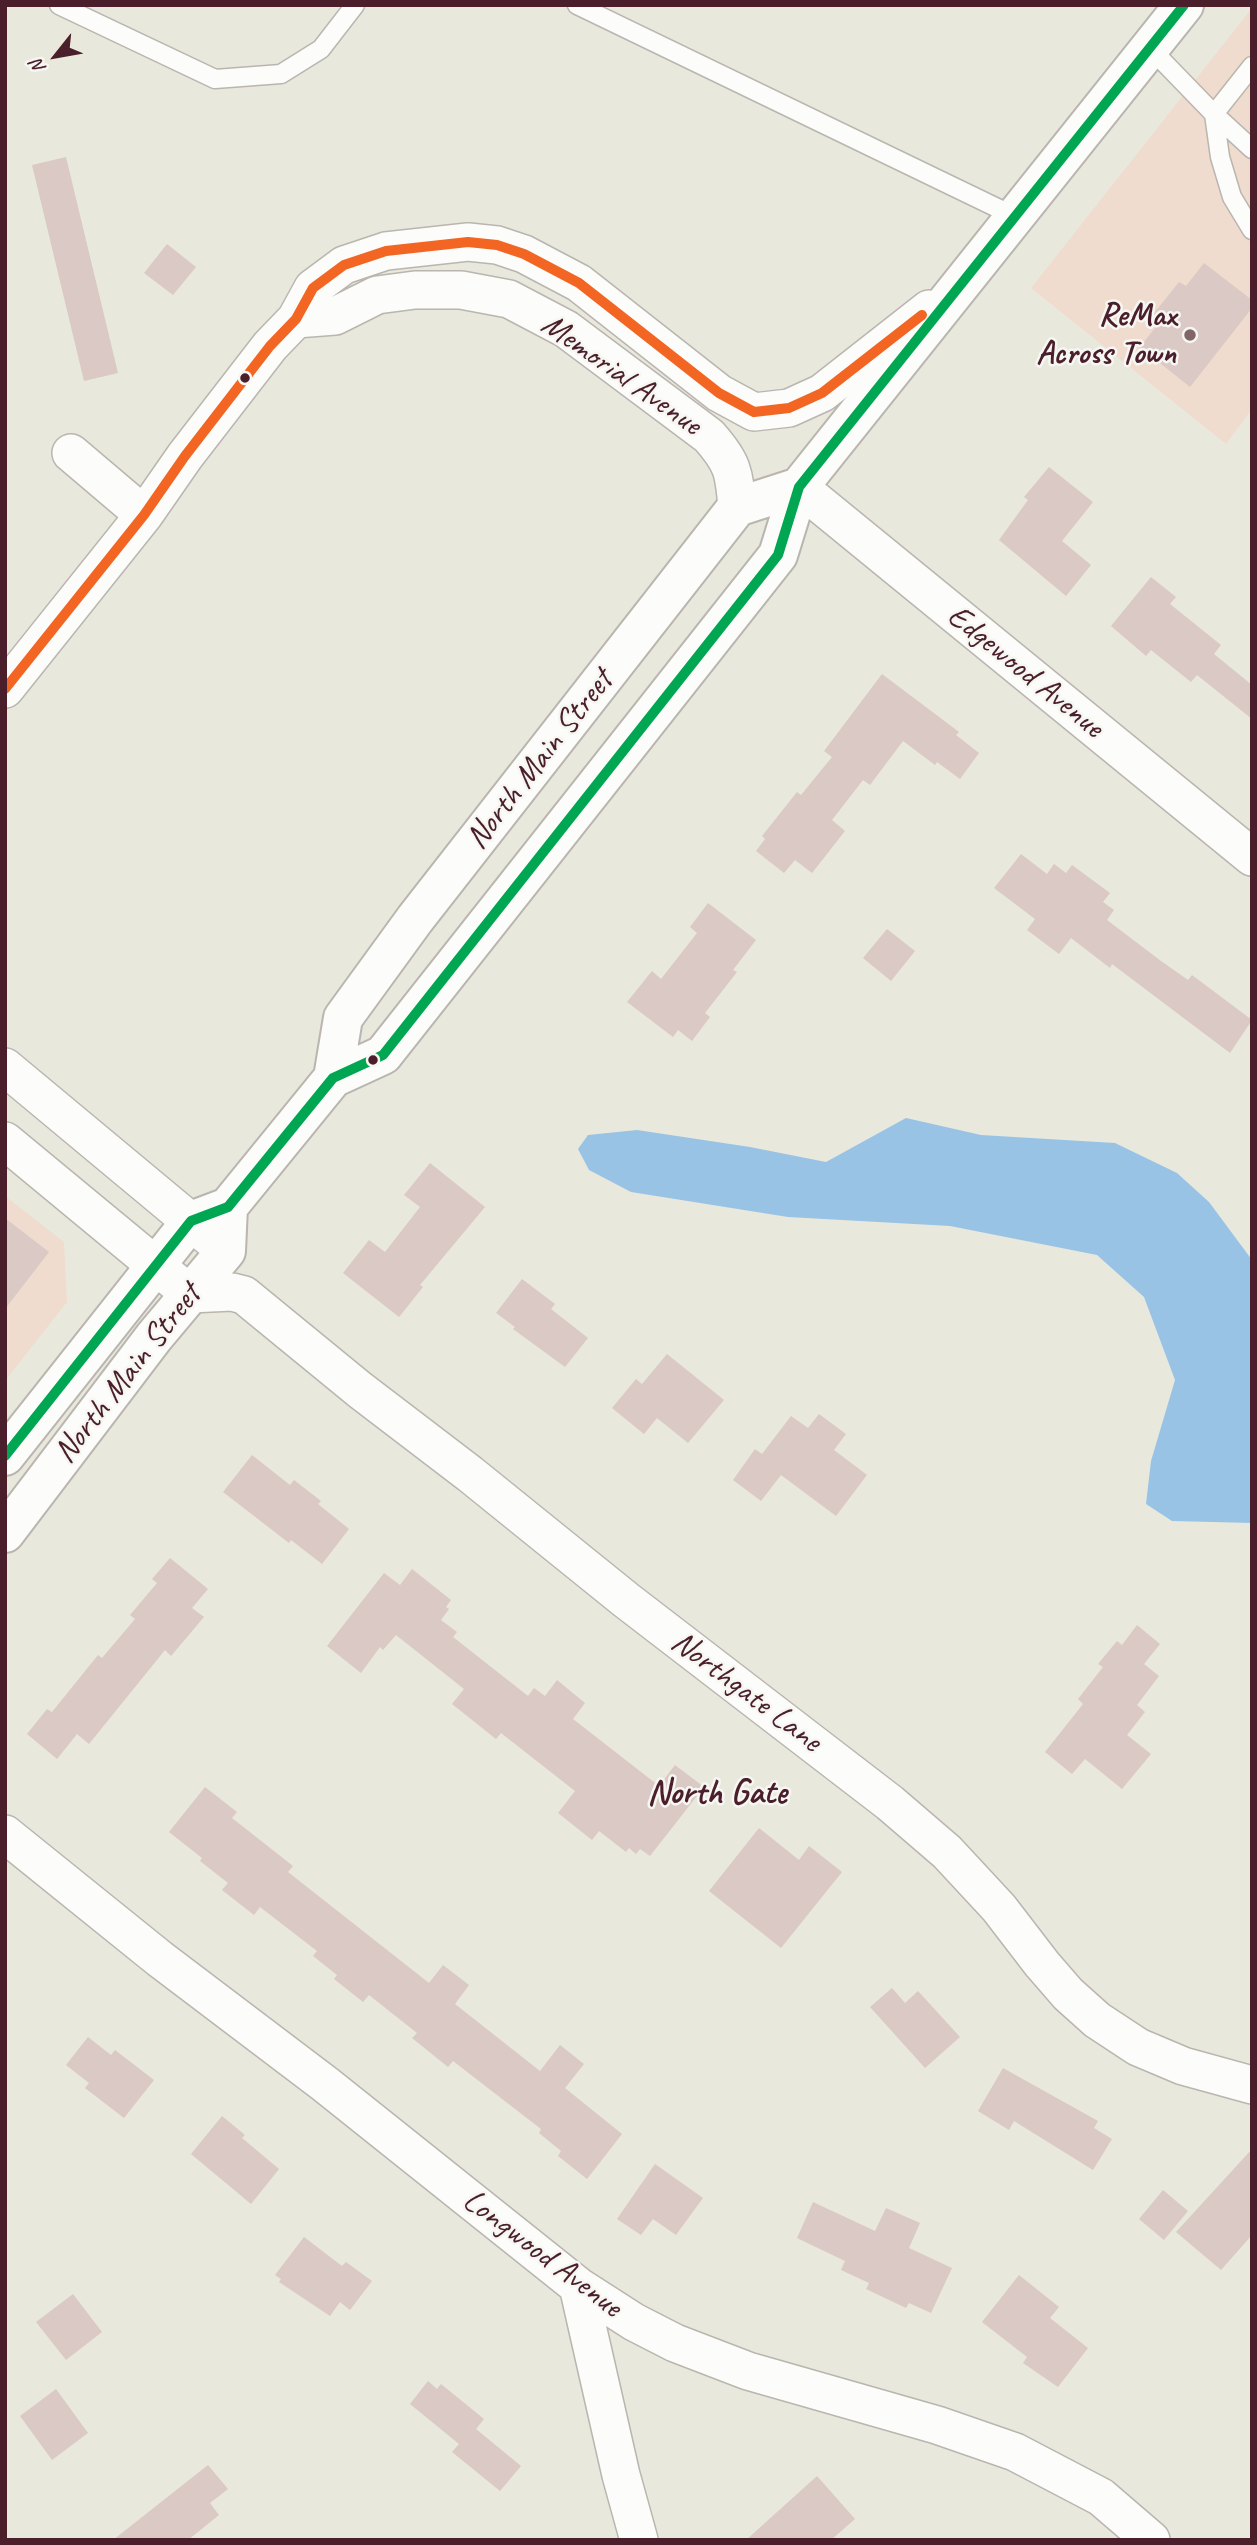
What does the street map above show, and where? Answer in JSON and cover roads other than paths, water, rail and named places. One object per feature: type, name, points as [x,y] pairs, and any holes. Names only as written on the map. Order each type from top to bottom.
[{"type":"main road","name":"North Main Street","points":[[5,1455],[191,1221],[228,1207],[333,1078],[383,1055],[778,555],[799,486],[1184,5]]},
{"type":"main road","points":[[737,507],[799,486]]},
{"type":"main road","name":"North Main Street","points":[[333,1078],[343,1017],[415,919],[737,507]]},
{"type":"main road","name":"North Main Street","points":[[5,1534],[154,1337],[226,1251],[228,1207]]},
{"type":"street","name":"Memorial Avenue","points":[[5,688],[144,514],[243,379],[296,319],[313,288],[344,265],[386,251],[468,242],[497,246],[524,254],[579,283],[719,393],[754,412],[789,408],[822,393],[865,362],[963,281]]},
{"type":"street","name":"Memorial Avenue","points":[[296,319],[335,316],[377,295],[415,290],[461,290],[509,299],[566,329],[709,436],[726,456],[734,475],[737,507]]},
{"type":"street","points":[[71,453],[144,514]]},
{"type":"street","name":"Edgewood Avenue","points":[[799,486],[1252,858]]},
{"type":"street","points":[[5,1067],[226,1251],[232,1292],[190,1294],[5,1141]]},
{"type":"street","name":"Northgate Lane","points":[[232,1292],[244,1295],[626,1600],[890,1802],[947,1852],[999,1908],[1068,1994],[1097,2020],[1138,2046],[1184,2066],[1252,2085]]},
{"type":"street","name":"Longwood Avenue","points":[[5,1834],[160,1959],[325,2084],[578,2286],[634,2322],[675,2343],[761,2375],[937,2425],[1016,2452],[1101,2497],[1151,2540]]},
{"type":"street","points":[[578,2286],[621,2476],[639,2540]]},
{"type":"lane","points":[[59,5],[215,79],[281,74],[321,49],[355,5]]},
{"type":"lane","points":[[578,5],[1016,218]]},
{"type":"lane","points":[[1150,48],[1213,114],[1252,149]]},
{"type":"lane","points":[[1252,66],[1213,114],[1220,157],[1232,197],[1252,230]]},
{"type":"water","points":[[906,1118],[981,1135],[1115,1143],[1177,1173],[1209,1202],[1252,1260],[1252,1523],[1172,1521],[1146,1504],[1151,1461],[1175,1380],[1144,1297],[1097,1255],[950,1226],[788,1217],[631,1192],[589,1170],[578,1149],[588,1135],[637,1130],[750,1147],[826,1162]]},
{"type":"place","name":"ReMax Across Town","points":[[1190,335]]},
{"type":"district","name":"North Gate","points":[[717,1794]]}]
